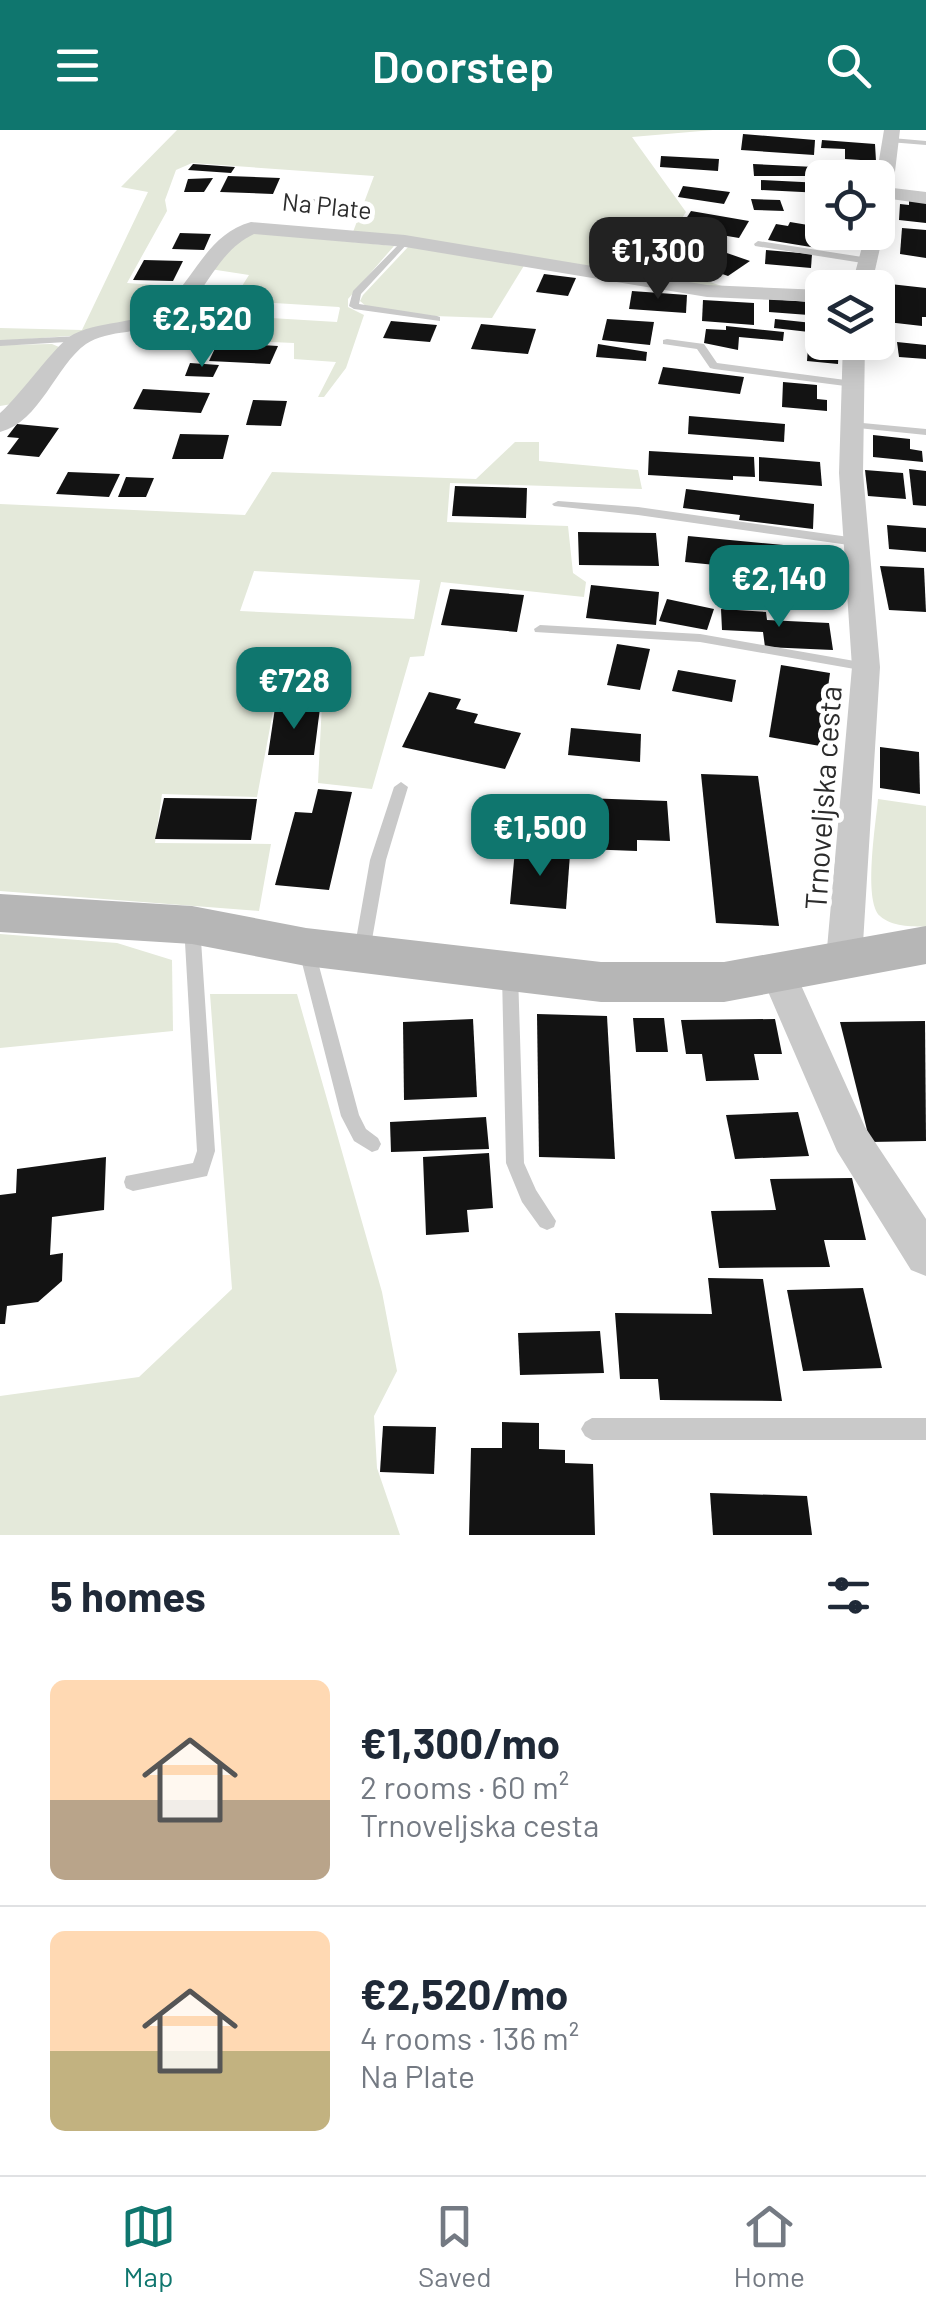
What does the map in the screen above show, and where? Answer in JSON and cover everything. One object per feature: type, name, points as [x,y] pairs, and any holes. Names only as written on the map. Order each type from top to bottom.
[{"type":"street","points":[[888,160],[892,135]]},
{"type":"street","points":[[895,194],[926,198]]},
{"type":"street","name":"Na Plate","points":[[80,338],[160,318],[176,306],[227,239],[250,228],[405,241],[707,291],[805,295]]},
{"type":"street","points":[[866,270],[871,250]]},
{"type":"street","points":[[0,426],[28,401],[80,338]]},
{"type":"street","name":"Trnoveljska cesta","points":[[844,960],[866,667],[856,542],[854,360]]},
{"type":"street","points":[[0,913],[192,924],[306,947],[601,982],[724,982],[926,945]]},
{"type":"street","points":[[778,973],[851,1139],[926,1256]]},
{"type":"lane","points":[[892,135],[926,143]]},
{"type":"lane","points":[[405,241],[356,293],[354,306],[437,319]]},
{"type":"lane","points":[[758,244],[868,260]]},
{"type":"lane","name":"Na Plate","points":[[0,343],[80,338]]},
{"type":"lane","points":[[667,342],[700,346],[714,366],[853,384]]},
{"type":"lane","points":[[852,425],[926,432]]},
{"type":"lane","points":[[558,504],[701,519],[856,542]]},
{"type":"lane","points":[[540,629],[700,638],[866,667]]},
{"type":"lane","points":[[361,954],[378,860],[401,788]]},
{"type":"lane","points":[[134,1182],[200,1170],[206,1151],[192,924]]},
{"type":"lane","points":[[306,947],[350,1116],[360,1135],[372,1144]]},
{"type":"lane","points":[[510,974],[514,1163],[529,1196],[547,1220]]},
{"type":"lane","points":[[592,1429],[926,1429]]},
{"type":"shaded area","points":[[177,130],[713,130],[632,137],[686,212],[666,243],[718,252],[688,275],[725,287],[707,288],[353,232],[374,176],[192,163],[176,170],[165,200],[167,211],[127,283],[182,287],[155,316],[83,335],[0,341],[0,328],[82,330],[148,192],[121,187]]},
{"type":"shaded area","points":[[249,232],[394,246],[348,299],[348,307],[364,315],[346,368],[324,397],[318,397],[336,362],[294,359],[294,343],[153,334],[193,290],[237,294],[249,275],[210,269]],"holes":[[[195,298],[339,307],[337,322],[184,313]]]},
{"type":"shaded area","points":[[408,247],[525,264],[492,318],[434,316],[367,307],[360,301],[363,295]]},
{"type":"shaded area","points":[[0,345],[59,347],[18,403],[0,406]]},
{"type":"shaded area","points":[[515,442],[539,442],[539,461],[638,470],[642,489],[450,483],[447,522],[568,526],[573,573],[586,582],[584,597],[441,582],[424,656],[410,657],[372,789],[318,783],[322,703],[275,701],[257,797],[162,794],[155,843],[271,844],[259,911],[0,891],[0,504],[245,515],[272,472],[476,479]],"holes":[[[254,571],[420,580],[414,619],[240,611]]]},
{"type":"shaded area","points":[[878,799],[926,806],[926,927],[890,922],[875,908],[871,878]]},
{"type":"shaded area","points":[[0,934],[117,943],[172,960],[173,1031],[0,1048]]},
{"type":"shaded area","points":[[210,994],[297,994],[382,1292],[397,1371],[374,1416],[377,1468],[400,1535],[0,1535],[0,1396],[139,1377],[232,1289]]},
{"type":"building","points":[[743,134],[815,140],[814,155],[741,150]]},
{"type":"building","points":[[822,140],[875,144],[876,160],[845,159],[845,149],[821,148]]},
{"type":"building","points":[[661,156],[719,159],[718,171],[660,167]]},
{"type":"building","points":[[193,164],[235,167],[231,173],[188,170]]},
{"type":"building","points":[[753,164],[805,167],[805,176],[754,176]]},
{"type":"building","points":[[228,176],[280,178],[273,194],[220,192]]},
{"type":"building","points":[[213,178],[204,192],[184,192],[188,179]]},
{"type":"building","points":[[761,180],[805,182],[805,192],[761,190]]},
{"type":"building","points":[[683,186],[730,192],[724,204],[678,197]]},
{"type":"building","points":[[299,198],[331,201],[322,215],[290,213]]},
{"type":"building","points":[[751,199],[780,200],[784,211],[754,210]]},
{"type":"building","points":[[909,199],[926,200],[926,223],[899,220],[900,204],[909,205]]},
{"type":"building","points":[[691,211],[749,221],[739,238],[680,228]]},
{"type":"building","points":[[790,222],[805,224],[805,246],[768,240],[776,224],[788,226]]},
{"type":"building","points":[[902,228],[926,230],[926,258],[900,254]]},
{"type":"building","points":[[180,233],[211,234],[204,250],[172,249]]},
{"type":"building","points":[[676,235],[718,240],[715,248],[672,243]]},
{"type":"building","points":[[766,250],[812,254],[811,268],[765,264]]},
{"type":"building","points":[[724,252],[750,261],[728,276],[702,267]]},
{"type":"building","points":[[144,260],[183,261],[173,281],[133,280]]},
{"type":"building","points":[[544,274],[576,278],[568,296],[536,292]]},
{"type":"building","points":[[895,285],[926,288],[926,317],[922,317],[922,326],[895,323]]},
{"type":"building","points":[[632,291],[687,295],[686,313],[629,309]]},
{"type":"building","points":[[769,299],[805,302],[805,315],[769,312]]},
{"type":"building","points":[[703,300],[754,303],[754,325],[702,321]]},
{"type":"building","points":[[607,319],[654,322],[650,345],[602,340]]},
{"type":"building","points":[[775,319],[805,322],[805,332],[774,328]]},
{"type":"building","points":[[391,321],[437,325],[430,342],[383,338]]},
{"type":"building","points":[[481,324],[536,329],[528,354],[471,349]]},
{"type":"building","points":[[726,326],[784,332],[783,341],[739,337],[738,350],[704,343],[706,329],[726,330]]},
{"type":"building","points":[[218,342],[278,346],[270,364],[209,361]]},
{"type":"building","points":[[897,342],[926,345],[926,359],[899,357]]},
{"type":"building","points":[[598,344],[647,352],[646,361],[596,357]]},
{"type":"building","points":[[807,360],[838,360],[838,364]]},
{"type":"building","points":[[190,363],[219,365],[213,377],[185,376]]},
{"type":"building","points":[[663,367],[744,377],[740,394],[658,384]]},
{"type":"building","points":[[783,382],[817,385],[817,399],[827,400],[827,411],[782,407]]},
{"type":"building","points":[[143,389],[210,393],[201,413],[133,409]]},
{"type":"building","points":[[253,400],[287,401],[281,426],[246,425]]},
{"type":"building","points":[[689,416],[785,424],[784,442],[688,434]]},
{"type":"building","points":[[17,424],[59,428],[39,457],[7,454],[19,438],[7,437]]},
{"type":"building","points":[[180,434],[229,435],[223,459],[172,459]]},
{"type":"building","points":[[873,435],[910,439],[910,449],[922,451],[923,462],[873,457]]},
{"type":"building","points":[[649,451],[754,457],[755,477],[733,476],[733,480],[648,475]]},
{"type":"building","points":[[759,457],[820,462],[822,486],[759,481]]},
{"type":"building","points":[[909,469],[926,471],[926,506],[913,505]]},
{"type":"building","points":[[865,470],[903,473],[906,499],[868,496]]},
{"type":"building","points":[[68,472],[120,474],[109,497],[56,494]]},
{"type":"building","points":[[126,477],[154,478],[146,497],[118,497]]},
{"type":"building","points":[[455,486],[527,488],[526,518],[452,516]]},
{"type":"building","points":[[686,489],[814,504],[813,529],[683,508]]},
{"type":"building","points":[[887,525],[926,528],[926,552],[889,549]]},
{"type":"building","points":[[578,532],[656,533],[659,566],[579,565]]},
{"type":"building","points":[[688,536],[816,548],[816,575],[685,562]]},
{"type":"building","points":[[880,566],[924,568],[926,612],[889,610]]},
{"type":"building","points":[[591,585],[659,592],[656,625],[586,618]]},
{"type":"building","points":[[450,589],[524,595],[517,632],[441,625]]},
{"type":"building","points":[[667,599],[714,609],[707,630],[659,621]]},
{"type":"building","points":[[721,609],[766,612],[767,620],[829,623],[833,650],[765,647],[763,632],[722,630]]},
{"type":"building","points":[[617,644],[650,649],[640,690],[607,685]]},
{"type":"building","points":[[781,665],[830,673],[820,746],[769,737]]},
{"type":"building","points":[[678,670],[736,680],[732,702],[672,691]]},
{"type":"building","points":[[429,692],[461,699],[456,709],[478,714],[474,723],[521,733],[505,769],[402,747]]},
{"type":"building","points":[[275,708],[320,708],[314,755],[268,755]]},
{"type":"building","points":[[571,728],[641,734],[640,762],[568,755]]},
{"type":"building","points":[[880,747],[919,752],[920,794],[880,788]]},
{"type":"building","points":[[701,774],[758,776],[779,926],[716,923]]},
{"type":"building","points":[[318,789],[352,792],[329,890],[275,885],[295,812],[312,813]]},
{"type":"building","points":[[164,798],[257,799],[251,840],[155,839]]},
{"type":"building","points":[[584,798],[667,801],[670,841],[637,840],[637,851],[584,849]]},
{"type":"building","points":[[515,850],[570,854],[566,909],[510,904]]},
{"type":"building","points":[[537,1014],[607,1016],[615,1159],[539,1157]]},
{"type":"building","points":[[633,1018],[664,1018],[668,1052],[636,1052]]},
{"type":"building","points":[[473,1019],[477,1097],[404,1100],[403,1022]]},
{"type":"building","points":[[775,1019],[782,1054],[754,1054],[759,1080],[706,1081],[702,1054],[686,1054],[681,1020]]},
{"type":"building","points":[[925,1021],[926,1141],[870,1142],[840,1022]]},
{"type":"building","points":[[798,1112],[809,1156],[735,1159],[726,1115]]},
{"type":"building","points":[[486,1117],[489,1149],[391,1152],[390,1122]]},
{"type":"building","points":[[489,1153],[493,1208],[467,1210],[469,1232],[426,1235],[423,1157]]},
{"type":"building","points":[[106,1157],[104,1210],[52,1217],[50,1255],[63,1253],[62,1281],[38,1302],[7,1306],[5,1324],[0,1324],[0,1195],[16,1193],[17,1169]]},
{"type":"building","points":[[852,1178],[866,1240],[824,1240],[830,1267],[719,1268],[711,1211],[776,1210],[770,1179]]},
{"type":"building","points":[[708,1278],[763,1279],[782,1401],[660,1400],[658,1379],[620,1379],[615,1313],[712,1314]]},
{"type":"building","points":[[863,1288],[882,1368],[803,1371],[787,1290]]},
{"type":"building","points":[[600,1331],[604,1373],[520,1375],[518,1333]]},
{"type":"building","points":[[502,1422],[539,1423],[539,1449],[565,1450],[565,1463],[593,1464],[595,1535],[469,1535],[471,1448],[502,1448]]},
{"type":"building","points":[[383,1426],[436,1427],[434,1474],[380,1472]]},
{"type":"building","points":[[710,1493],[807,1496],[812,1535],[713,1535]]}]
